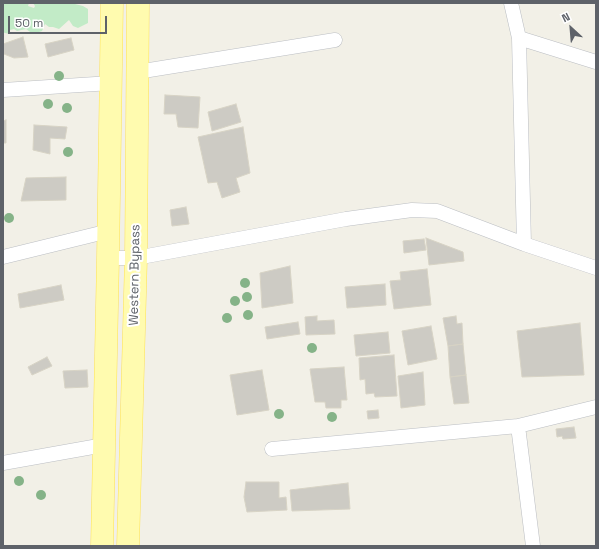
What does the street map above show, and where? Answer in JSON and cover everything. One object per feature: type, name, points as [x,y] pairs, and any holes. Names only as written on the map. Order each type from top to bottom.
[{"type":"main road","name":"Western Bypass","points":[[102,546],[112,3]]},
{"type":"main road","name":"Western Bypass","points":[[128,546],[136,258],[138,3]]},
{"type":"street","points":[[511,3],[519,38],[524,244]]},
{"type":"street","points":[[519,38],[596,62]]},
{"type":"street","points":[[137,72],[335,40]]},
{"type":"street","points":[[3,90],[111,84]]},
{"type":"street","points":[[108,258],[136,258],[346,219],[412,210],[437,211],[524,244],[596,268]]},
{"type":"street","points":[[3,257],[109,231]]},
{"type":"street","points":[[272,449],[518,426],[596,406]]},
{"type":"street","points":[[518,426],[533,546]]},
{"type":"street","points":[[3,463],[104,444]]},
{"type":"green space","points":[[3,3],[29,3],[28,6],[34,8],[35,6],[33,3],[71,3],[88,9],[88,23],[78,28],[73,26],[69,20],[59,29],[49,27],[45,24],[42,31],[33,34],[26,29],[17,31],[14,29],[10,30],[10,34],[5,33],[3,32]]},
{"type":"building","points":[[23,37],[28,57],[14,58],[4,54],[3,44]]},
{"type":"building","points":[[71,38],[74,50],[48,57],[45,44]]},
{"type":"building","points":[[165,95],[200,97],[198,128],[178,127],[176,114],[164,114]]},
{"type":"building","points":[[236,104],[241,122],[212,131],[208,112]]},
{"type":"building","points":[[6,120],[6,143],[3,143],[3,121]]},
{"type":"building","points":[[34,125],[67,127],[65,139],[50,138],[50,154],[33,150]]},
{"type":"building","points":[[243,127],[250,173],[236,178],[240,192],[222,198],[217,182],[208,183],[198,137]]},
{"type":"building","points":[[66,177],[66,200],[21,201],[26,178]]},
{"type":"building","points":[[186,207],[189,224],[172,226],[170,210]]},
{"type":"building","points":[[426,238],[463,252],[464,261],[429,265]]},
{"type":"building","points":[[424,239],[426,250],[404,253],[403,241]]},
{"type":"building","points":[[290,266],[293,303],[262,308],[260,273]]},
{"type":"building","points":[[427,269],[431,305],[394,309],[390,281],[401,280],[400,272]]},
{"type":"building","points":[[385,284],[386,305],[347,308],[345,287]]},
{"type":"building","points":[[61,285],[64,300],[20,308],[18,294]]},
{"type":"building","points":[[317,316],[317,321],[334,320],[335,334],[306,335],[305,317]]},
{"type":"building","points":[[456,316],[457,324],[462,323],[463,344],[448,346],[443,318]]},
{"type":"building","points":[[298,322],[300,334],[267,339],[265,327]]},
{"type":"building","points":[[580,323],[584,375],[522,377],[517,331]]},
{"type":"building","points":[[431,326],[437,359],[408,365],[402,331]]},
{"type":"building","points":[[388,332],[390,353],[356,356],[354,335]]},
{"type":"building","points":[[463,344],[466,375],[450,377],[448,346]]},
{"type":"building","points":[[394,355],[397,396],[375,397],[374,393],[366,394],[365,379],[360,380],[359,358]]},
{"type":"building","points":[[47,357],[52,366],[32,375],[28,367]]},
{"type":"building","points":[[344,367],[347,400],[341,400],[341,408],[326,408],[325,402],[315,402],[310,369]]},
{"type":"building","points":[[87,370],[88,387],[65,388],[63,371]]},
{"type":"building","points":[[262,370],[269,410],[237,415],[230,375]]},
{"type":"building","points":[[423,372],[425,405],[401,408],[398,376]]},
{"type":"building","points":[[466,375],[469,403],[454,404],[450,377]]},
{"type":"building","points":[[378,410],[379,418],[368,419],[367,411]]},
{"type":"building","points":[[574,427],[576,438],[563,439],[562,436],[557,437],[556,429]]},
{"type":"building","points":[[246,482],[279,482],[279,498],[286,497],[287,510],[247,512],[244,497]]},
{"type":"building","points":[[348,483],[350,509],[292,511],[290,490]]}]
